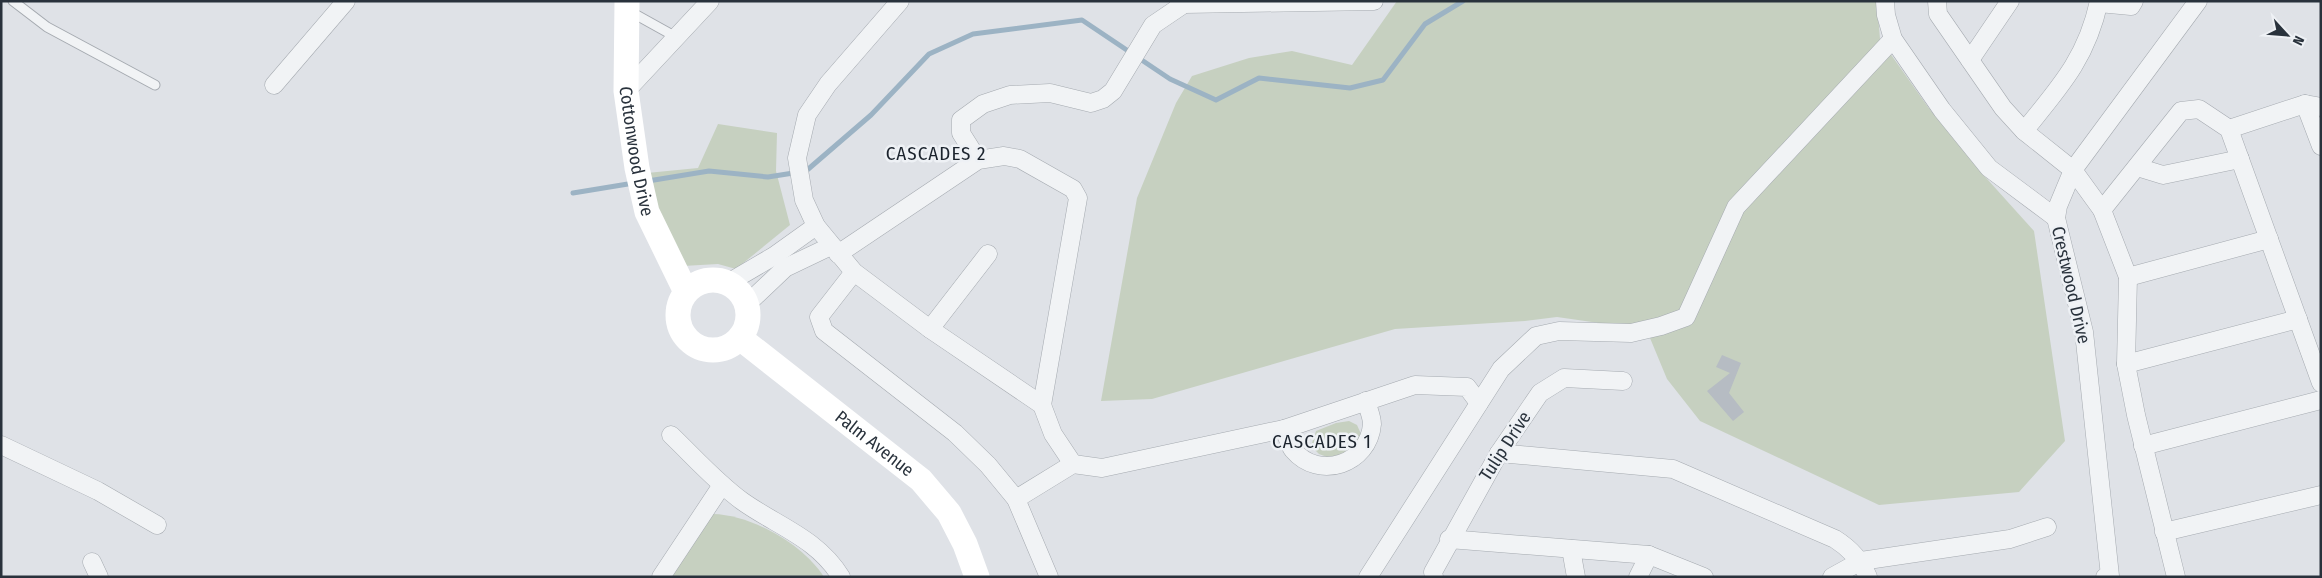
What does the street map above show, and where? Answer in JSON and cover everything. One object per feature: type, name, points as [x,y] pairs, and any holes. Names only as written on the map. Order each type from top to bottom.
[{"type":"street","points":[[274,85],[346,1]]},
{"type":"street","points":[[626,91],[710,1]]},
{"type":"street","points":[[900,1],[828,84],[807,115],[797,158],[804,200],[816,226],[854,272],[930,329],[1042,405]]},
{"type":"street","points":[[978,160],[962,133],[961,120],[984,104],[1010,95],[1050,94],[1091,103],[1103,99],[1114,91],[1153,26],[1181,3],[1374,1]]},
{"type":"street","points":[[1885,1],[1886,15],[1893,39],[1942,110],[1989,168],[2056,218]]},
{"type":"street","points":[[1937,1],[1938,14],[2003,108],[2024,131],[2073,170],[2102,210],[2128,277],[2126,364],[2143,446],[2176,577]]},
{"type":"street","points":[[1970,60],[2010,1]]},
{"type":"street","points":[[2024,131],[2069,76],[2088,41],[2099,2],[2131,6],[2134,1]]},
{"type":"street","name":"Crestwood Drive","points":[[2109,576],[2084,332],[2056,218],[2058,206],[2073,170],[2198,1]]},
{"type":"street","name":"Cottonwood Drive","points":[[627,6],[626,91],[637,168],[647,212],[686,292]]},
{"type":"street","points":[[1368,577],[1501,369],[1536,336],[1559,331],[1631,333],[1662,326],[1686,317],[1736,207],[1893,39]]},
{"type":"street","points":[[2229,129],[2313,106],[2321,146]]},
{"type":"street","points":[[2102,210],[2181,111],[2199,109],[2229,129],[2321,383]]},
{"type":"street","points":[[746,304],[785,268],[834,250],[978,160],[1004,156],[1020,159],[1073,188],[1078,198],[1042,405],[1053,434],[1072,464]]},
{"type":"street","points":[[2137,167],[2163,175],[2240,159]]},
{"type":"street","points":[[728,283],[774,256],[816,226]]},
{"type":"street","points":[[2128,277],[2269,238]]},
{"type":"street","points":[[930,329],[988,254]]},
{"type":"street","points":[[854,272],[819,318],[824,331],[954,433],[988,465],[1016,499],[1049,577]]},
{"type":"street","points":[[713,280],[728,283],[740,292],[746,304],[747,322],[740,338],[729,347],[716,351],[702,349],[690,342],[682,332],[678,318],[679,304],[686,292],[698,283],[713,280]]},
{"type":"street","points":[[2126,364],[2298,319]]},
{"type":"street","name":"Palm Avenue","points":[[740,338],[921,480],[949,514],[965,544],[977,577]]},
{"type":"street","name":"Tulip Drive","points":[[1434,577],[1433,572],[1449,539],[1499,453],[1540,393],[1564,378],[1623,381]]},
{"type":"street","points":[[1016,499],[1072,464],[1102,468],[1284,429],[1415,385],[1467,387],[1479,403]]},
{"type":"street","points":[[2143,446],[2321,400]]},
{"type":"street","points":[[1284,429],[1292,450],[1309,463],[1331,467],[1345,463],[1352,460],[1367,444],[1372,423],[1366,401]]},
{"type":"street","points":[[672,435],[722,485],[742,501],[807,540],[832,563],[841,577]]},
{"type":"street","points":[[1,445],[98,491],[156,525]]},
{"type":"street","points":[[1499,453],[1673,470],[1835,539],[1848,547],[1865,569]]},
{"type":"street","points":[[661,577],[722,485]]},
{"type":"street","points":[[2164,532],[2321,495]]},
{"type":"street","points":[[1832,577],[2010,538],[2047,527]]},
{"type":"street","points":[[1449,539],[1649,555],[1704,577]]},
{"type":"street","points":[[1571,549],[1576,577]]},
{"type":"street","points":[[1638,577],[1649,555]]},
{"type":"lane","points":[[13,1],[47,27],[155,85]]},
{"type":"lane","points":[[627,6],[676,37]]},
{"type":"green space","points":[[1397,1],[1877,1],[1880,39],[1928,107],[1979,170],[2034,231],[2065,441],[2019,492],[1879,505],[1700,421],[1667,379],[1650,338],[1627,327],[1557,317],[1525,321],[1395,329],[1152,399],[1101,401],[1137,198],[1176,103],[1192,76],[1249,58],[1292,51],[1352,65]]},
{"type":"green space","points":[[718,124],[777,133],[776,171],[790,225],[736,269],[718,264],[683,266],[665,237],[647,173],[698,168]]},
{"type":"green space","points":[[1349,421],[1357,425],[1361,434],[1356,445],[1335,460],[1319,454],[1311,446],[1316,431],[1336,423]]},
{"type":"green space","points":[[713,514],[744,520],[775,534],[803,553],[824,577],[662,577]]},
{"type":"building","points":[[1722,355],[1741,363],[1729,393],[1744,412],[1733,421],[1707,391],[1730,373],[1716,367]]},
{"type":"waterway","points":[[648,181],[709,171],[768,177],[806,171],[871,115],[929,54],[973,34],[1082,20],[1170,79],[1216,100],[1259,78],[1350,88],[1383,80],[1425,24],[1463,1]]},
{"type":"waterway","points":[[573,193],[634,183]]},
{"type":"district","name":"CASCADES 2","points":[[936,153]]},
{"type":"district","name":"CASCADES 1","points":[[1322,441]]}]
